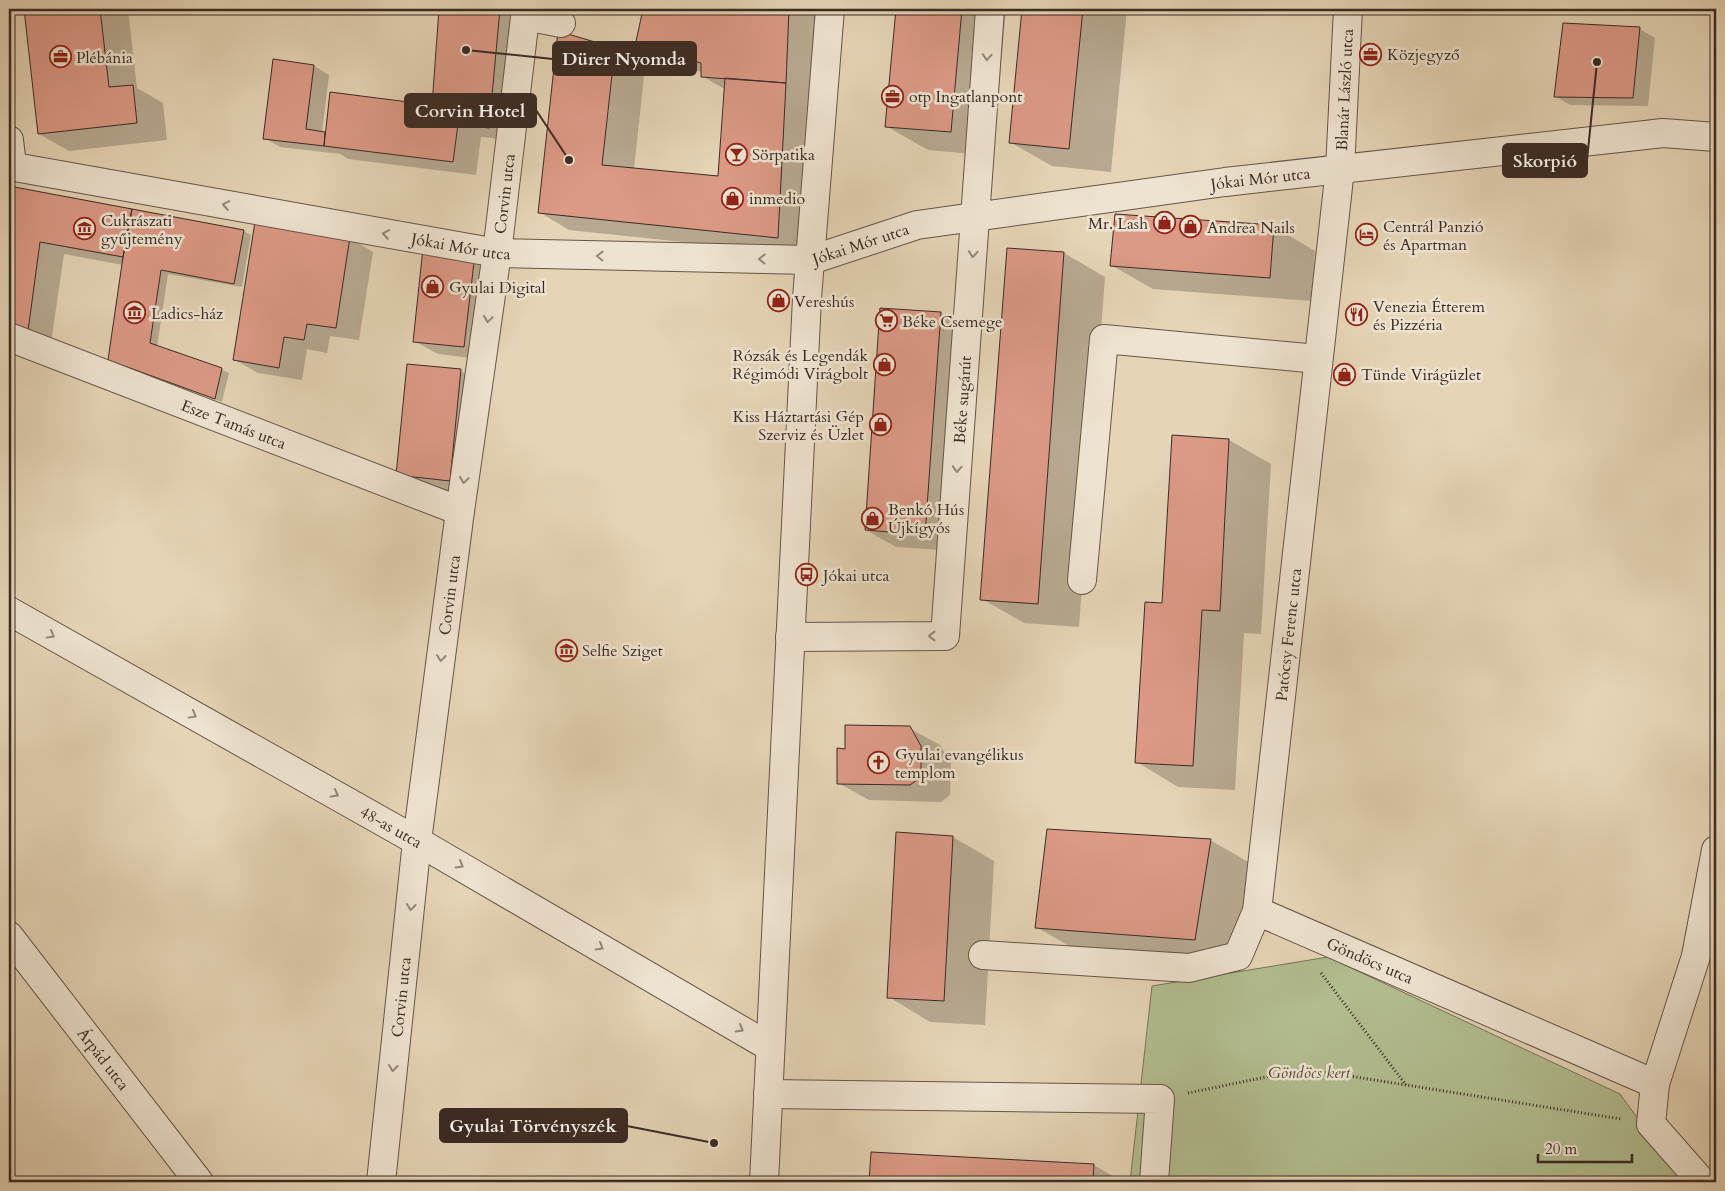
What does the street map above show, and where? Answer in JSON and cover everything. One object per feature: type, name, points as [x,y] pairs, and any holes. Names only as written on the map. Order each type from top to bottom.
[{"type":"street","points":[[764,1182],[807,298],[830,9]]},
{"type":"street","name":"Béke sugárút","points":[[790,637],[945,636],[990,9]]},
{"type":"street","name":"Blanár László utca","points":[[1340,169],[1348,9]]},
{"type":"street","points":[[525,12],[561,23]]},
{"type":"street","name":"Corvin utca","points":[[382,1182],[418,841],[460,511],[497,254],[525,12]]},
{"type":"street","name":"Jókai Mór utca","points":[[10,158],[497,254],[811,260],[917,225],[1225,182],[1663,133],[1716,137]]},
{"type":"street","name":"Patócsy Ferenc utca","points":[[1258,911],[1340,169]]},
{"type":"street","name":"Esze Tamás utca","points":[[9,337],[460,511]]},
{"type":"street","points":[[1082,580],[1104,340],[1318,359]]},
{"type":"street","name":"48-as utca","points":[[9,611],[418,841],[770,1047]]},
{"type":"street","points":[[1702,1182],[1651,1124],[1655,1084],[1696,956],[1716,850]]},
{"type":"street","points":[[983,955],[1189,968],[1238,956],[1258,911]]},
{"type":"street","name":"Göndöcs utca","points":[[1258,911],[1655,1084]]},
{"type":"street","name":"Árpád utca","points":[[9,936],[198,1182]]},
{"type":"street","points":[[768,1094],[1160,1099],[1154,1182]]},
{"type":"path","points":[[1318,969],[1406,1086]]},
{"type":"path","points":[[1160,1099],[1305,1070],[1651,1124]]},
{"type":"green space","name":"Göndöcs kert","points":[[1328,957],[1620,1094],[1684,1182],[1130,1182],[1152,986]]},
{"type":"building","points":[[24,9],[100,9],[109,87],[133,85],[137,123],[38,134]]},
{"type":"building","points":[[439,9],[500,9],[489,128],[458,124],[453,162],[324,146],[330,92],[432,105]]},
{"type":"building","points":[[643,9],[789,9],[786,83],[701,77],[701,63],[635,46]]},
{"type":"building","points":[[896,9],[962,9],[951,132],[885,127]]},
{"type":"building","points":[[1022,9],[1083,9],[1069,149],[1009,143]]},
{"type":"building","points":[[1563,23],[1640,27],[1633,98],[1554,97]]},
{"type":"building","points":[[558,31],[615,48],[602,165],[718,176],[725,78],[786,83],[778,238],[538,213]]},
{"type":"building","points":[[273,59],[314,65],[306,129],[325,132],[324,146],[263,139]]},
{"type":"building","points":[[9,186],[132,209],[123,257],[40,242],[28,331],[9,323]]},
{"type":"building","name":"Ladics-ház","points":[[132,209],[244,230],[234,284],[161,270],[150,343],[222,368],[215,399],[108,360]]},
{"type":"building","points":[[1115,214],[1274,225],[1270,278],[1110,266]]},
{"type":"building","points":[[255,222],[350,237],[336,328],[307,324],[304,340],[284,337],[279,368],[233,360]]},
{"type":"building","points":[[423,248],[475,254],[464,347],[413,342]]},
{"type":"building","points":[[1007,248],[1064,252],[1038,604],[980,600]]},
{"type":"building","points":[[880,308],[941,312],[925,535],[865,530]]},
{"type":"building","points":[[407,364],[461,369],[450,481],[396,475]]},
{"type":"building","points":[[1172,435],[1229,439],[1220,611],[1202,610],[1193,766],[1135,763],[1145,602],[1162,603]]},
{"type":"building","name":"Gyulai evangélikus templom","points":[[845,725],[910,726],[921,746],[921,777],[910,785],[837,784],[837,748],[845,749]]},
{"type":"building","points":[[1047,829],[1211,839],[1195,940],[1035,928]]},
{"type":"building","points":[[896,832],[953,836],[944,1001],[887,998]]},
{"type":"building","points":[[871,1152],[1094,1164],[1093,1182],[869,1182]]},
{"type":"place","name":"Dürer Nyomda","points":[[466,50]]},
{"type":"place","name":"Közjegyző","points":[[1371,54]]},
{"type":"place","name":"Plébánia","points":[[60,57]]},
{"type":"place","name":"Skorpió","points":[[1597,62]]},
{"type":"place","name":"otp Ingatlanpont","points":[[893,96]]},
{"type":"place","name":"Sörpatika","points":[[736,154]]},
{"type":"place","name":"Corvin Hotel","points":[[569,160]]},
{"type":"place","name":"inmedio","points":[[733,198]]},
{"type":"place","name":"Mr. Lash","points":[[1164,223]]},
{"type":"place","name":"Andrea Nails","points":[[1191,227]]},
{"type":"place","name":"Cukrászati gyűjtemény","points":[[85,229]]},
{"type":"place","name":"Centrál Panzió és Apartman","points":[[1367,235]]},
{"type":"place","name":"Gyulai Digital","points":[[433,287]]},
{"type":"place","name":"Vereshús","points":[[778,301]]},
{"type":"place","name":"Ladics-ház","points":[[135,313]]},
{"type":"place","name":"Venezia Étterem és Pizzéria","points":[[1357,315]]},
{"type":"place","name":"Béke Csemege","points":[[886,321]]},
{"type":"place","name":"Rózsák és Legendák Régimódi Virágbolt","points":[[884,364]]},
{"type":"place","name":"Tünde Virágüzlet","points":[[1345,374]]},
{"type":"place","name":"Kiss Háztartási Gép Szerviz és Üzlet","points":[[880,425]]},
{"type":"place","name":"Benkó Hús Újkígyós","points":[[872,518]]},
{"type":"place","name":"Jókai utca","points":[[807,575]]},
{"type":"place","name":"Selfie Sziget","points":[[566,650]]},
{"type":"place","name":"Gyulai evangélikus templom","points":[[879,763]]},
{"type":"place","name":"Gyulai Törvényszék","points":[[714,1143]]}]
